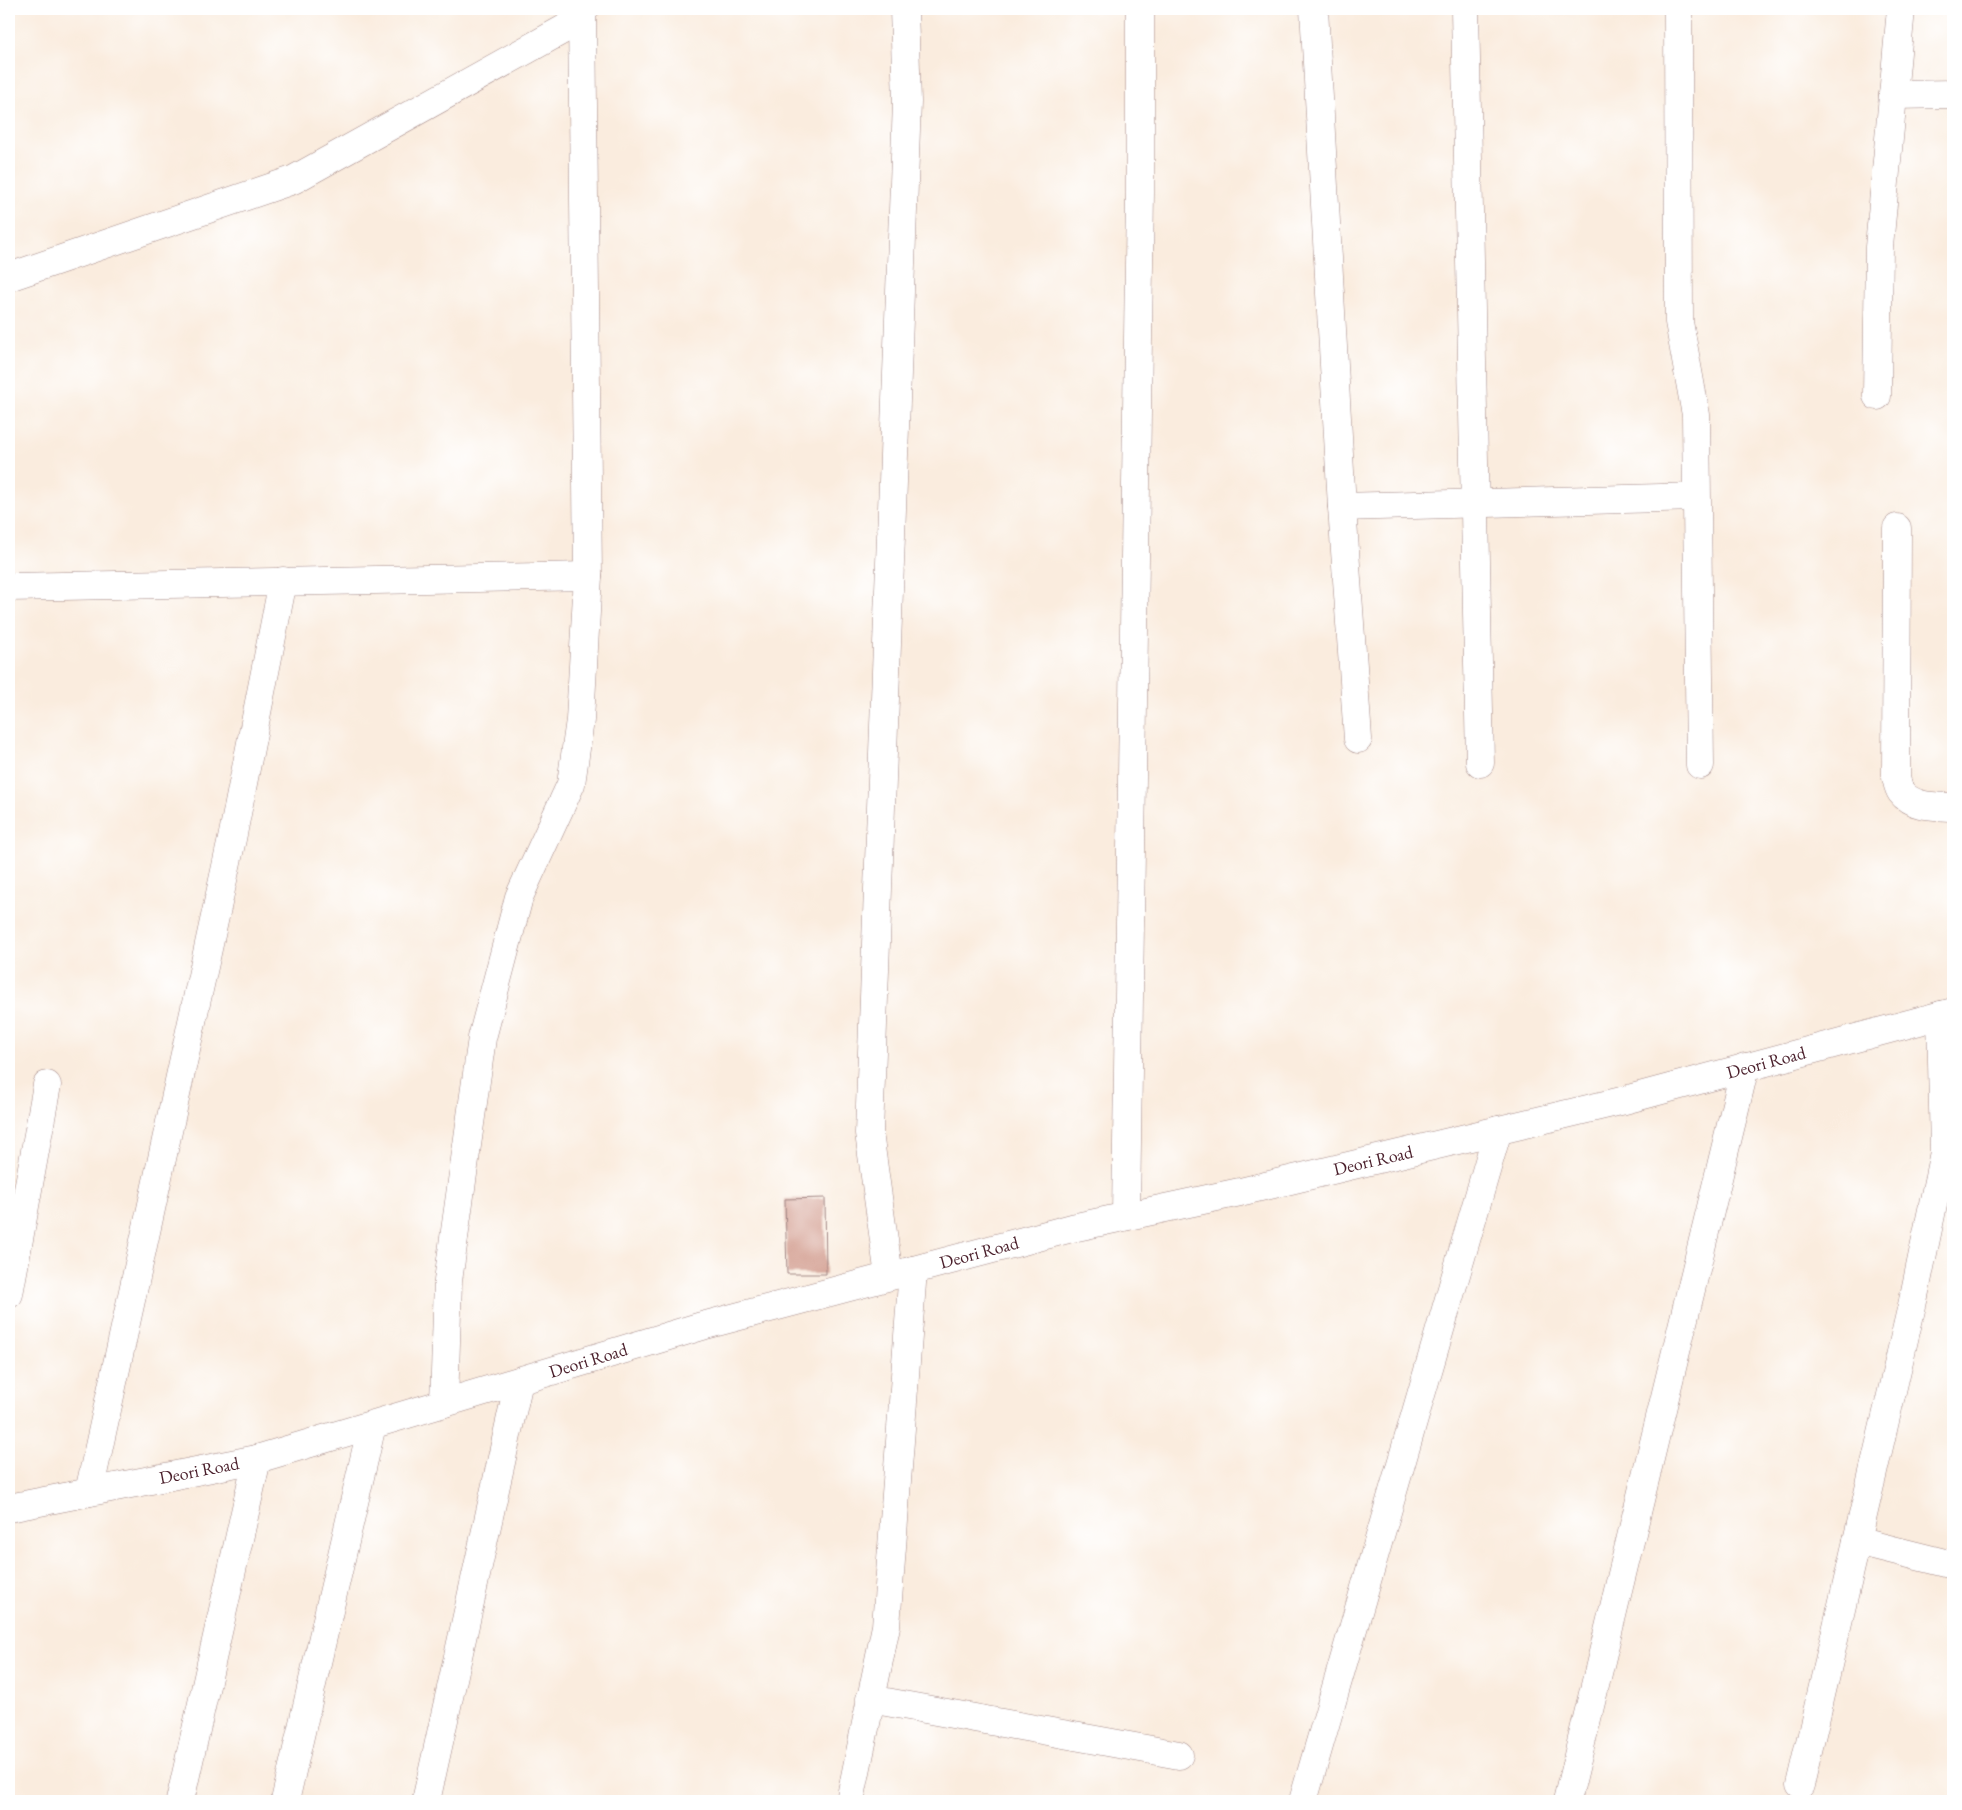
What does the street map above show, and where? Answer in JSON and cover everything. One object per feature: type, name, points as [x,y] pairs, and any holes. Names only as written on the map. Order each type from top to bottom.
[{"type":"street","points":[[850,1801],[886,1626],[901,1273],[870,1133],[906,112],[904,9]]},
{"type":"street","points":[[1126,1216],[1140,192],[1140,9]]},
{"type":"street","points":[[1314,9],[1342,508],[1358,739]]},
{"type":"street","points":[[1465,9],[1480,763]]},
{"type":"street","points":[[1678,9],[1679,322],[1696,415],[1700,765]]},
{"type":"street","points":[[1877,396],[1880,247],[1901,9]]},
{"type":"street","points":[[9,277],[293,180],[566,28],[583,10]]},
{"type":"street","points":[[444,1403],[448,1281],[482,1038],[519,897],[571,784],[580,720],[588,576],[583,10]]},
{"type":"street","points":[[1893,95],[1953,94]]},
{"type":"street","points":[[1342,508],[1696,497]]},
{"type":"street","points":[[1897,528],[1896,777],[1900,792],[1913,802],[1928,806],[1953,807]]},
{"type":"street","points":[[9,587],[588,576]]},
{"type":"street","points":[[89,1492],[232,839],[283,582]]},
{"type":"street","points":[[1800,1785],[1913,1301],[1944,1152],[1947,1013]]},
{"type":"street","name":"Deori Road","points":[[9,1508],[257,1459],[702,1326],[901,1273],[1072,1228],[1240,1192],[1621,1101],[1947,1013]]},
{"type":"street","points":[[1567,1801],[1746,1067]]},
{"type":"street","points":[[9,1294],[47,1085]]},
{"type":"street","points":[[1303,1801],[1498,1130]]},
{"type":"street","points":[[426,1801],[519,1381]]},
{"type":"street","points":[[285,1801],[372,1425]]},
{"type":"street","points":[[186,1800],[257,1459]]},
{"type":"street","points":[[1857,1541],[1953,1565]]},
{"type":"street","points":[[870,1699],[1179,1755]]},
{"type":"building","points":[[825,1198],[826,1274],[787,1274],[785,1199]]}]
